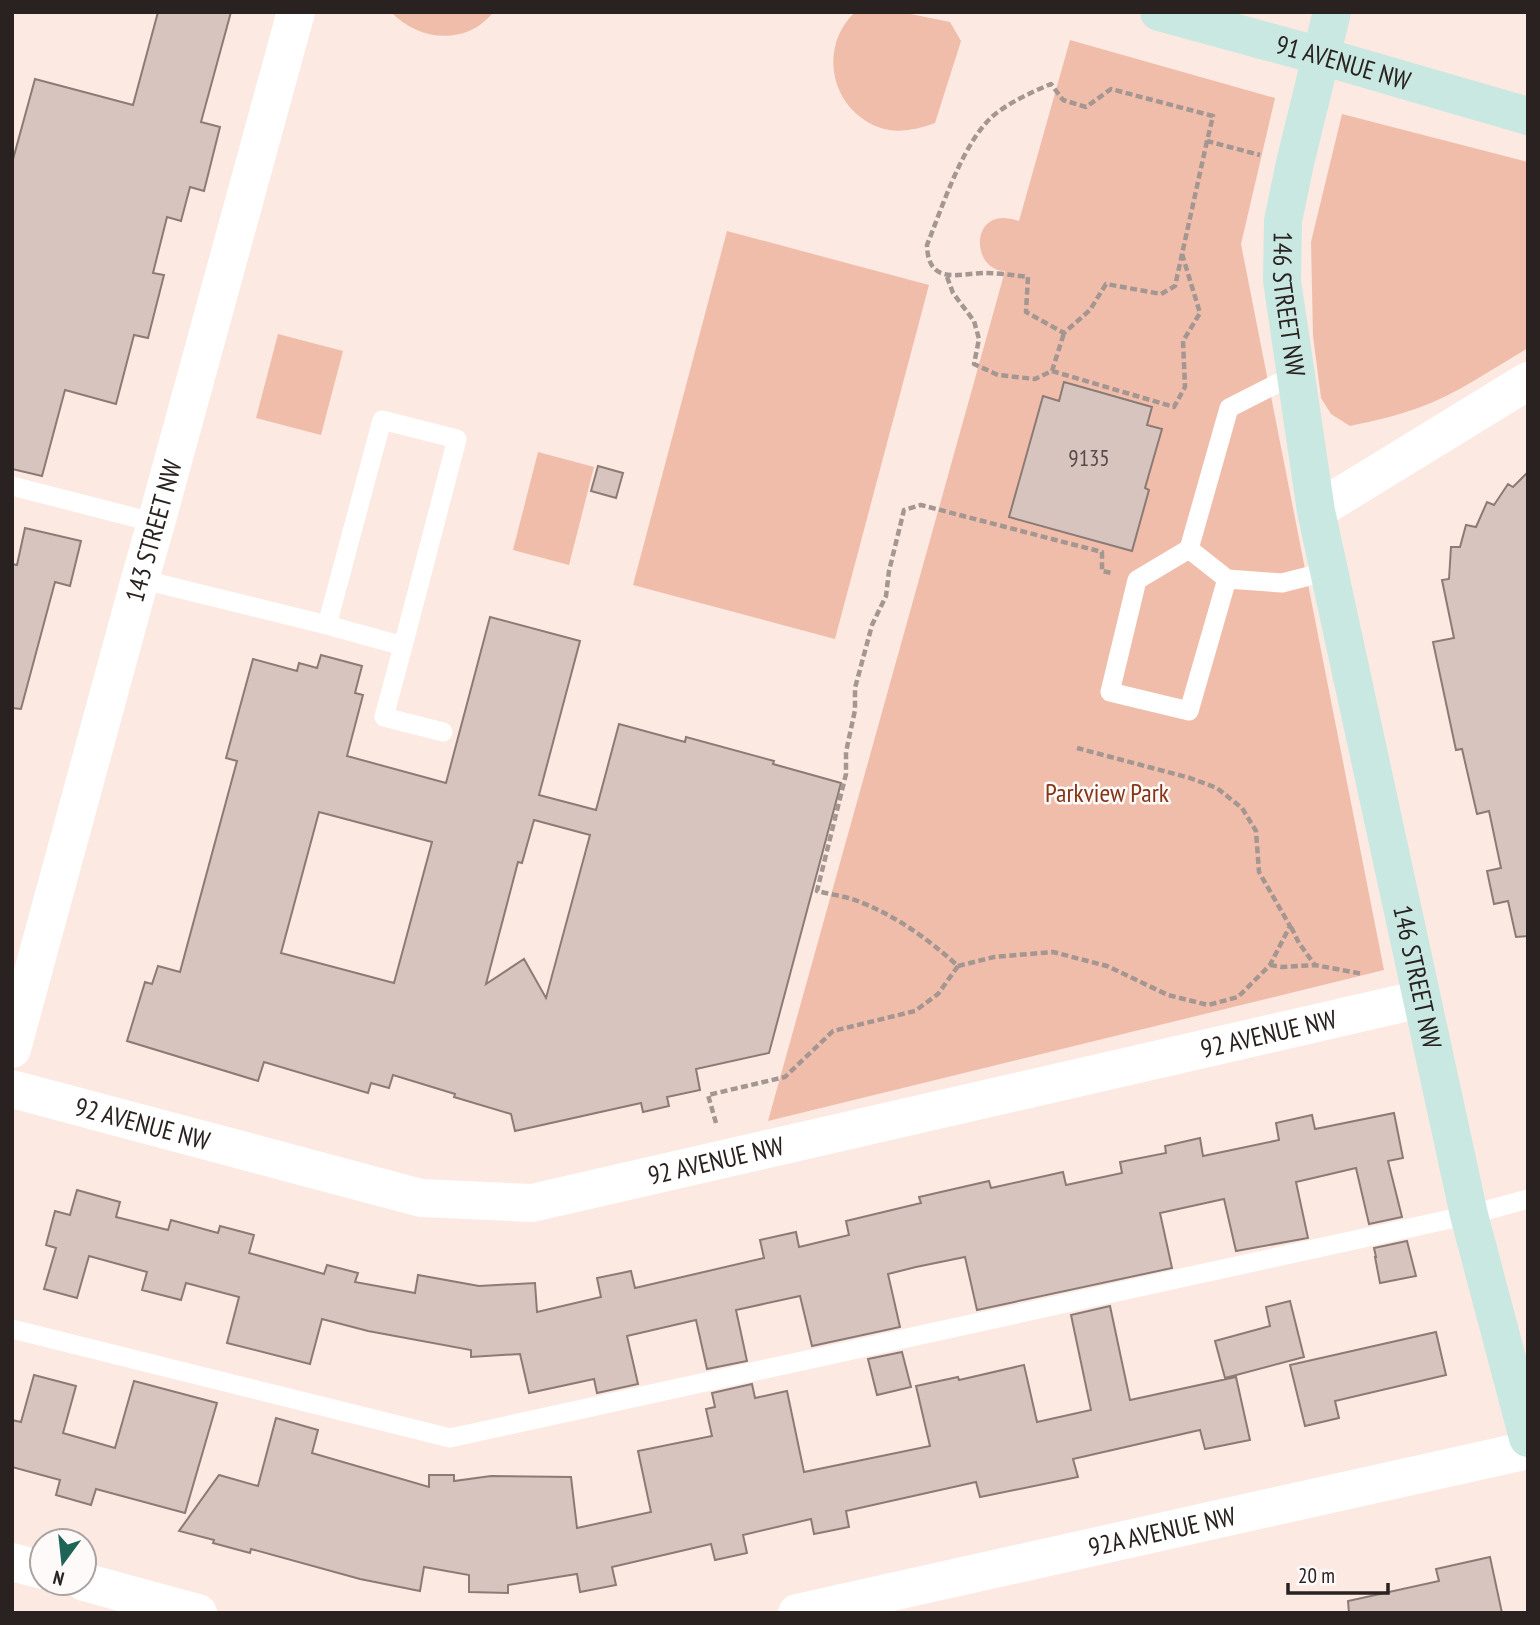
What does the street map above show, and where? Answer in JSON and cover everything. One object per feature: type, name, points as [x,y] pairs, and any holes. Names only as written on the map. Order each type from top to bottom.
[{"type":"street","name":"143 STREET NW","points":[[12,1049],[296,12]]},
{"type":"street","name":"91 AVENUE NW","points":[[1159,12],[1528,116]]},
{"type":"street","name":"146 STREET NW","points":[[1332,12],[1283,220],[1282,281],[1316,511],[1469,1215],[1528,1438]]},
{"type":"street","points":[[1316,511],[1528,381]]},
{"type":"street","name":"92 AVENUE NW","points":[[12,1089],[421,1198],[532,1203],[727,1158],[1418,982]]},
{"type":"street","name":"92A AVENUE NW","points":[[797,1613],[1528,1450]]},
{"type":"street","points":[[98,1586],[198,1613]]},
{"type":"lane","points":[[1227,579],[1189,711],[1110,692],[1137,580],[1189,549],[1229,408],[1296,374]]},
{"type":"lane","points":[[327,625],[382,420],[457,439],[384,717],[443,732]]},
{"type":"lane","points":[[12,486],[156,523]]},
{"type":"lane","points":[[1189,549],[1227,579],[1282,583],[1329,571]]},
{"type":"lane","points":[[140,579],[403,646]]},
{"type":"lane","points":[[12,1329],[450,1437],[1469,1215],[1528,1199]]},
{"type":"path","points":[[1052,372],[1064,333],[1090,310],[1106,284],[1161,294],[1175,286],[1182,254],[1207,141],[1213,116],[1111,89],[1086,107],[1063,100],[1051,84],[1026,94],[995,113],[978,133],[957,172],[927,245],[927,257],[934,268],[947,277],[953,293],[974,321],[979,339],[974,364],[998,375],[1035,379],[1052,372],[1174,407],[1185,387],[1183,341],[1200,313],[1182,254]]},
{"type":"path","points":[[1207,141],[1295,163]]},
{"type":"path","points":[[947,277],[985,273],[1028,277],[1026,312],[1064,333]]},
{"type":"path","points":[[958,967],[932,942],[898,921],[854,900],[817,891],[846,774],[846,752],[855,710],[855,688],[872,625],[886,596],[889,571],[904,510],[921,505],[1102,552],[1102,570],[1137,580]]},
{"type":"path","points":[[1077,748],[1199,781],[1217,788],[1242,808],[1256,831],[1259,872],[1299,943],[1315,965]]},
{"type":"path","points":[[727,1158],[708,1095],[785,1077],[833,1031],[915,1011],[938,994],[958,967],[994,957],[1053,952],[1107,966],[1168,995],[1208,1005],[1238,997],[1270,965],[1290,926]]},
{"type":"path","points":[[1270,965],[1315,965],[1418,982]]},
{"type":"green space","points":[[391,12],[494,12],[466,32],[443,36],[420,31]]},
{"type":"green space","points":[[855,12],[901,12],[950,22],[961,41],[935,123],[908,130],[888,130],[864,120],[850,108],[835,77],[833,60],[843,27]]},
{"type":"green space","name":"Parkview Park","points":[[1070,40],[1275,98],[1241,244],[1384,970],[768,1121],[1005,271],[994,268],[985,261],[980,239],[983,229],[991,221],[1003,218],[1019,221]]},
{"type":"green space","points":[[1342,114],[1528,162],[1528,348],[1432,402],[1350,426],[1331,414],[1321,398],[1313,336],[1311,242]]},
{"type":"green space","points":[[727,231],[929,285],[835,639],[633,585]]},
{"type":"green space","points":[[278,334],[343,351],[321,435],[256,418]]},
{"type":"green space","points":[[538,452],[594,467],[569,565],[513,550]]},
{"type":"building","points":[[158,12],[231,12],[201,122],[220,127],[204,191],[190,187],[181,221],[167,217],[153,273],[164,275],[148,338],[134,335],[116,404],[65,390],[42,476],[12,469],[12,163],[35,79],[133,105]]},
{"type":"building","points":[[1064,382],[1152,407],[1147,425],[1162,429],[1145,488],[1149,490],[1132,551],[1009,517],[1043,396],[1059,401]]},
{"type":"building","points":[[598,466],[623,473],[616,498],[591,491]]},
{"type":"building","points":[[1528,472],[1528,936],[1516,937],[1508,901],[1494,904],[1487,871],[1501,868],[1489,811],[1477,814],[1462,749],[1456,750],[1433,642],[1454,638],[1442,580],[1449,579],[1451,547],[1460,547],[1466,525],[1476,527],[1487,502],[1494,505],[1508,484],[1513,487]]},
{"type":"building","points":[[25,528],[81,541],[70,586],[55,582],[21,709],[12,708],[12,564],[17,565]]},
{"type":"building","points":[[490,617],[580,641],[539,795],[596,810],[619,724],[685,742],[686,737],[841,783],[769,1053],[696,1069],[700,1090],[667,1097],[669,1106],[643,1112],[641,1103],[515,1131],[511,1114],[393,1075],[389,1088],[371,1083],[368,1093],[264,1062],[258,1081],[127,1041],[145,982],[152,984],[158,966],[180,972],[237,761],[226,758],[253,659],[297,671],[299,663],[317,668],[321,655],[362,666],[355,693],[363,695],[347,756],[446,783]],"holes":[[[319,812],[432,842],[394,983],[281,953]],[[534,820],[590,835],[546,998],[524,959],[486,984],[518,862],[522,863]]]},
{"type":"building","points":[[1394,1113],[1403,1158],[1388,1161],[1402,1217],[1369,1224],[1356,1168],[1296,1182],[1308,1238],[1236,1251],[1224,1199],[1160,1213],[1172,1268],[977,1310],[965,1257],[916,1267],[888,1274],[900,1327],[812,1346],[800,1296],[736,1310],[747,1361],[707,1369],[696,1320],[627,1336],[638,1384],[597,1393],[594,1379],[529,1393],[520,1354],[471,1357],[471,1350],[368,1331],[322,1319],[310,1364],[227,1343],[239,1297],[186,1283],[181,1300],[142,1290],[147,1272],[89,1256],[77,1298],[44,1289],[56,1248],[46,1245],[55,1211],[70,1215],[77,1190],[120,1202],[116,1217],[168,1230],[171,1220],[218,1233],[220,1226],[254,1235],[249,1253],[324,1274],[327,1265],[358,1273],[355,1282],[415,1293],[418,1275],[479,1286],[535,1283],[537,1312],[601,1297],[597,1278],[631,1271],[635,1288],[764,1258],[760,1240],[796,1232],[799,1247],[849,1235],[846,1221],[921,1203],[919,1197],[989,1181],[991,1188],[1063,1172],[1066,1185],[1122,1173],[1120,1162],[1166,1153],[1165,1146],[1200,1138],[1203,1156],[1279,1140],[1276,1123],[1312,1115],[1315,1129]]},
{"type":"building","points":[[1407,1241],[1416,1276],[1380,1283],[1374,1248]]},
{"type":"building","points":[[1290,1301],[1304,1357],[1225,1378],[1215,1341],[1270,1326],[1266,1307]]},
{"type":"building","points":[[1110,1306],[1130,1400],[1236,1377],[1250,1440],[1205,1449],[1200,1430],[1073,1459],[1078,1477],[980,1497],[976,1482],[846,1511],[849,1527],[814,1534],[811,1519],[743,1535],[747,1553],[715,1560],[711,1544],[612,1567],[616,1585],[580,1592],[577,1574],[508,1585],[508,1593],[469,1592],[469,1575],[424,1567],[420,1591],[360,1579],[251,1549],[250,1553],[179,1531],[219,1475],[258,1486],[276,1418],[318,1430],[312,1453],[429,1487],[429,1475],[454,1475],[454,1481],[491,1476],[571,1477],[577,1528],[651,1512],[638,1451],[712,1436],[706,1409],[715,1407],[712,1393],[752,1384],[755,1398],[787,1391],[804,1472],[930,1446],[916,1386],[958,1377],[959,1380],[1024,1365],[1037,1422],[1091,1410],[1071,1315]]},
{"type":"building","points":[[1436,1332],[1446,1375],[1335,1401],[1339,1418],[1305,1426],[1290,1365]]},
{"type":"building","points":[[902,1352],[911,1387],[877,1395],[868,1359]]},
{"type":"building","points":[[34,1375],[76,1386],[63,1433],[115,1448],[134,1381],[217,1403],[185,1513],[96,1489],[91,1505],[56,1495],[60,1480],[12,1467],[12,1420],[21,1422]]},
{"type":"building","points":[[1490,1557],[1502,1613],[1349,1613],[1348,1601],[1439,1581],[1436,1569]]}]
